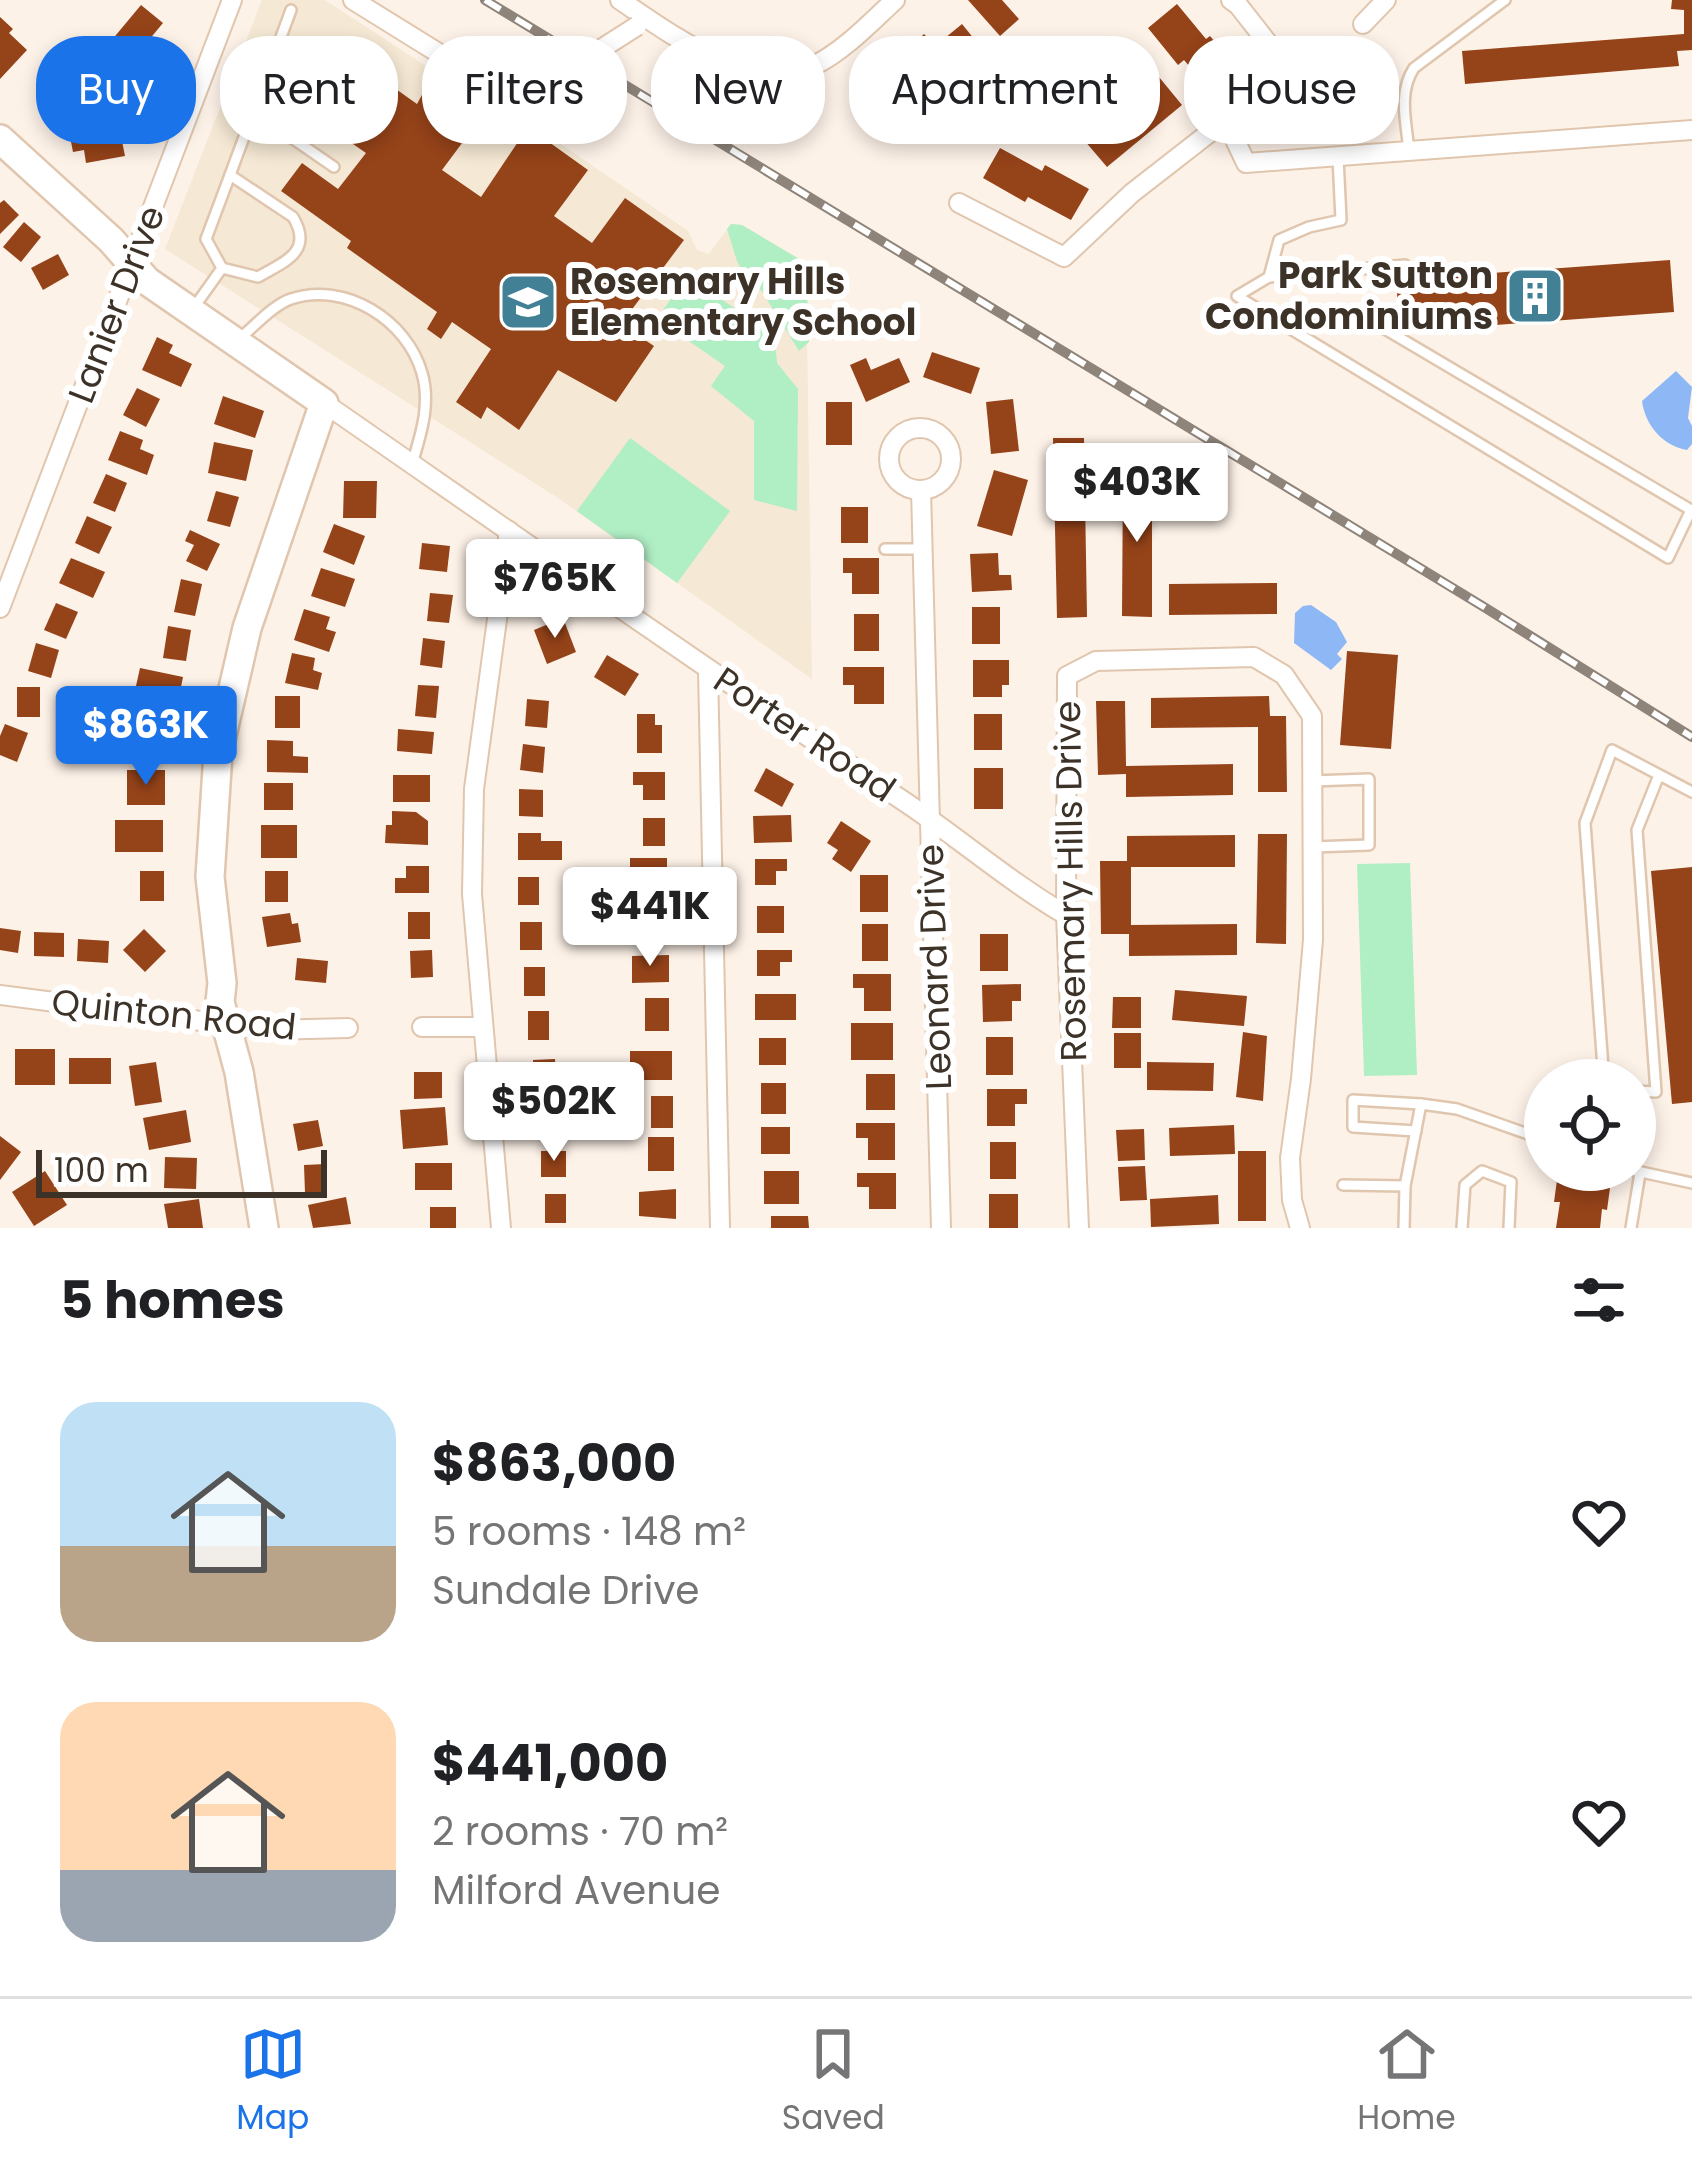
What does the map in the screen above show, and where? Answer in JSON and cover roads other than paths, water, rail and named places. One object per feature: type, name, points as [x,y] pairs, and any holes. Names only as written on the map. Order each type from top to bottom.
[{"type":"street","name":"Lanier Drive","points":[[1,604],[232,0]]},
{"type":"street","points":[[353,0],[515,96],[530,95],[643,23]]},
{"type":"street","points":[[620,0],[643,23],[732,65],[785,74],[815,65],[896,0]]},
{"type":"street","points":[[1231,0],[1262,36]]},
{"type":"street","points":[[1363,24],[1386,0]]},
{"type":"street","points":[[1237,144],[1246,163],[1692,130]]},
{"type":"street","name":"Porter Road","points":[[0,139],[111,240],[147,281],[1066,915]]},
{"type":"street","points":[[958,203],[1064,257],[1132,193],[1196,144]]},
{"type":"street","points":[[264,1228],[239,1072],[220,1002],[210,877],[218,753],[247,628],[324,403]]},
{"type":"street","name":"Leonard Drive","points":[[921,490],[941,1228]]},
{"type":"street","points":[[501,1228],[472,894],[474,788],[508,531]]},
{"type":"street","name":"Rosemary Hills Drive","points":[[1079,1228],[1066,915],[1067,676],[1096,661],[1254,657],[1284,674],[1312,716],[1313,940],[1290,1158],[1292,1200],[1300,1228]]},
{"type":"street","points":[[708,670],[720,1228]]},
{"type":"street","name":"Quinton Road","points":[[0,995],[270,1030],[349,1028]]},
{"type":"street","points":[[422,1028],[482,1027]]},
{"type":"lane","points":[[1408,150],[1406,80],[1414,68],[1505,0]]},
{"type":"lane","points":[[282,36],[291,10]]},
{"type":"lane","points":[[230,175],[298,224],[300,242],[292,258],[258,277],[221,268],[206,239],[230,175],[242,144]]},
{"type":"lane","points":[[301,144],[334,167]]},
{"type":"lane","points":[[1269,277],[1279,240],[1309,226],[1341,220],[1338,157]]},
{"type":"lane","points":[[1271,317],[1356,312],[1691,510],[1668,558],[1271,317],[1237,296],[1269,277],[1405,265]]},
{"type":"lane","points":[[191,310],[221,268]]},
{"type":"lane","points":[[236,342],[287,300],[319,294],[353,300],[384,317],[408,342],[423,374],[426,409],[412,464]]},
{"type":"lane","points":[[886,549],[923,549]]},
{"type":"lane","points":[[1602,1059],[1585,823],[1612,750],[1692,792]]},
{"type":"lane","points":[[1654,1059],[1637,830],[1658,775]]},
{"type":"lane","points":[[1312,782],[1369,779],[1369,845],[1312,847]]},
{"type":"lane","points":[[1416,1131],[1353,1127],[1353,1100],[1457,1109],[1524,1133]]},
{"type":"lane","points":[[1404,1228],[1405,1186],[1421,1104]]},
{"type":"lane","points":[[1462,1228],[1465,1185],[1482,1171],[1511,1182],[1509,1228]]},
{"type":"lane","points":[[1656,1175],[1692,1183]]},
{"type":"lane","points":[[1343,1185],[1405,1186]]},
{"type":"lane","points":[[1631,1228],[1634,1191]]},
{"type":"water","points":[[1676,371],[1692,387],[1688,418],[1692,444],[1687,450],[1657,433],[1642,401]]},
{"type":"water","points":[[1311,605],[1336,622],[1347,642],[1337,654],[1342,659],[1331,670],[1294,643],[1295,613]]},
{"type":"railway","points":[[485,0],[1692,737]]},
{"type":"place","name":"Park Sutton Condominiums","points":[[1535,296]]},
{"type":"place","name":"Rosemary Hills Elementary School","points":[[528,302]]}]
